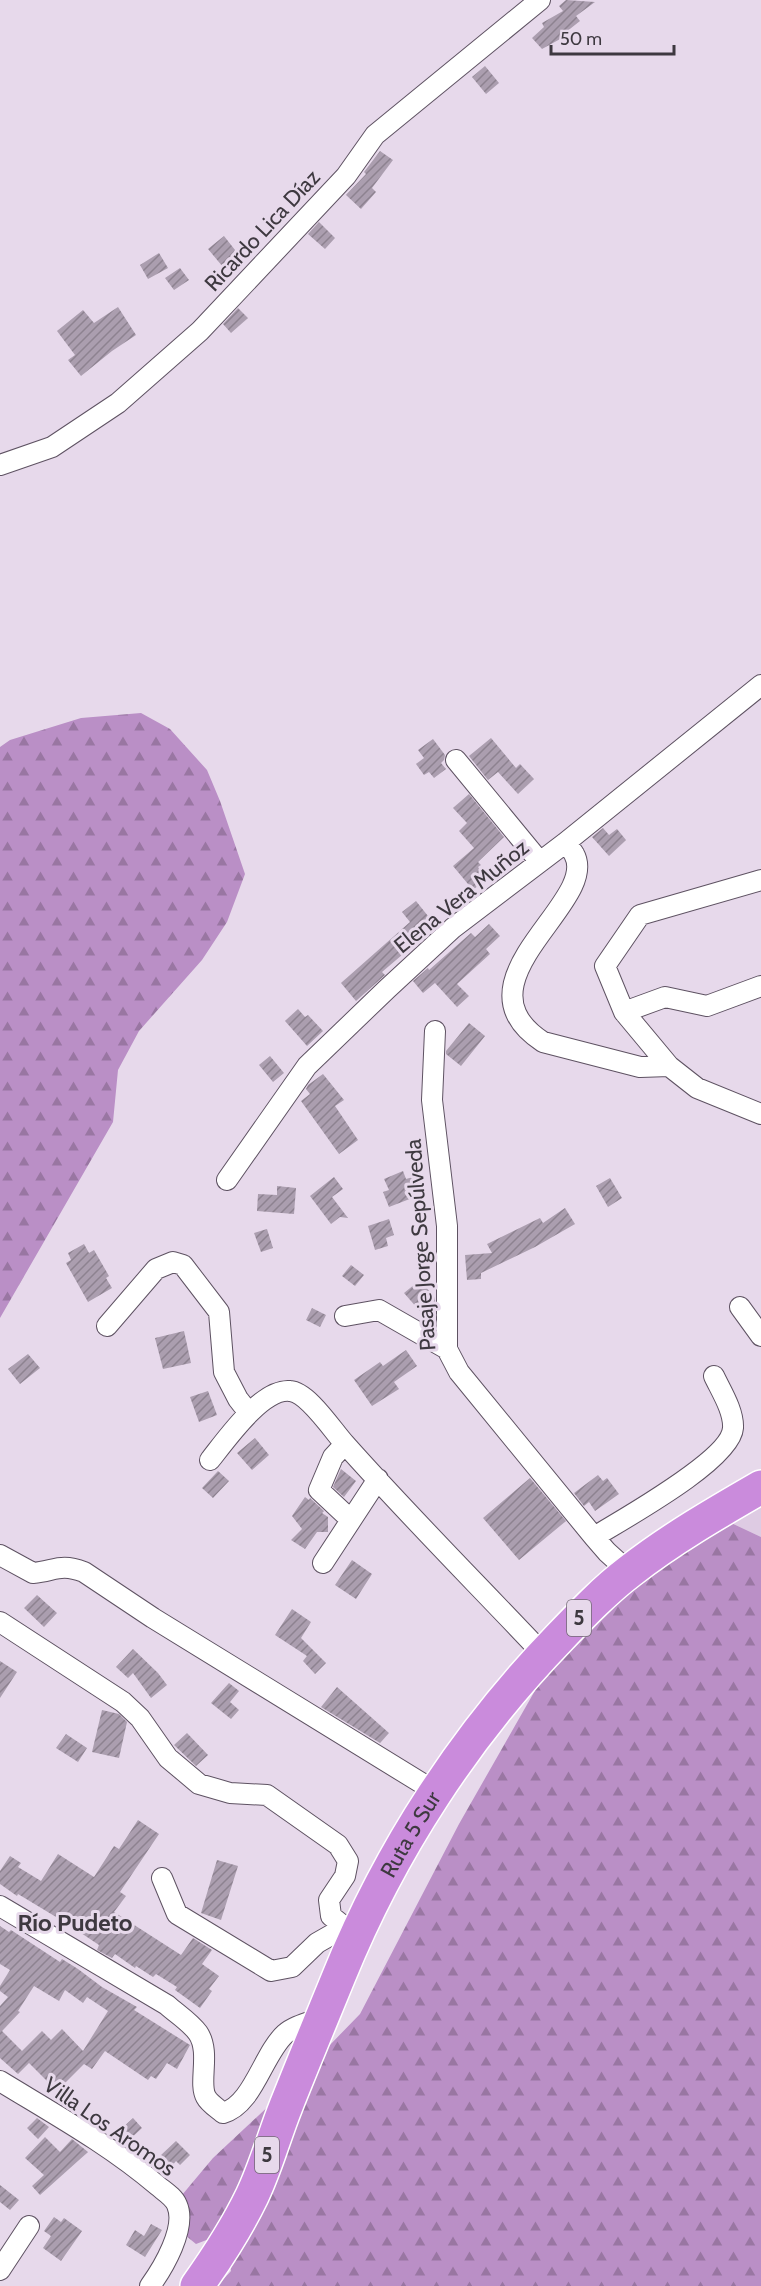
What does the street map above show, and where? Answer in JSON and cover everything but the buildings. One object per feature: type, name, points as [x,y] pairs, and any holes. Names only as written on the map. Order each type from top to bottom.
[{"type":"highway","name":"Ruta 5 Sur","points":[[197,2286],[230,2236],[252,2195],[286,2104],[324,2017],[351,1932],[435,1792],[487,1721],[543,1654],[629,1572],[705,1519],[761,1487]]},
{"type":"street","name":"Ricardo Lica Díaz","points":[[0,465],[52,447],[118,403],[200,331],[346,176],[375,135],[540,0]]},
{"type":"street","name":"Elena Vera Muñoz","points":[[227,1180],[308,1066],[387,989],[453,928],[565,843],[761,685]]},
{"type":"street","points":[[456,760],[540,862]]},
{"type":"street","points":[[565,843],[575,854],[576,872],[568,895],[530,946],[512,992],[514,1007],[523,1024],[543,1042],[640,1067],[669,1066]]},
{"type":"street","points":[[761,880],[640,915],[605,966],[624,1012],[669,1066],[697,1088],[761,1114]]},
{"type":"street","points":[[624,1012],[665,997],[707,1006],[761,986]]},
{"type":"street","name":"Pasaje Jorge Sepúlveda","points":[[435,1030],[432,1100],[447,1226],[447,1349],[459,1372],[594,1537],[629,1572]]},
{"type":"street","points":[[108,1326],[156,1269],[173,1262],[183,1265],[219,1312],[224,1372],[238,1399],[249,1413]]},
{"type":"street","points":[[740,1307],[761,1335]]},
{"type":"street","points":[[345,1317],[379,1310],[447,1349]]},
{"type":"street","points":[[594,1537],[703,1466],[721,1452],[730,1440],[733,1427],[730,1412],[714,1376]]},
{"type":"street","points":[[210,1460],[249,1413],[275,1393],[282,1391],[301,1394],[345,1444],[543,1654]]},
{"type":"street","points":[[345,1444],[333,1457],[319,1490],[351,1520]]},
{"type":"street","points":[[323,1563],[378,1479]]},
{"type":"street","points":[[0,1555],[33,1573],[60,1567],[84,1572],[153,1618],[435,1792]]},
{"type":"street","points":[[0,1622],[123,1702],[140,1718],[168,1758],[199,1784],[230,1793],[267,1795],[338,1845],[348,1861],[345,1876],[329,1900],[331,1916],[351,1932]]},
{"type":"street","points":[[162,1878],[177,1914],[271,1971],[292,1967],[317,1943],[351,1932]]},
{"type":"street","points":[[0,1906],[166,2005],[189,2023],[199,2034],[204,2051],[203,2086],[206,2096],[223,2113],[233,2110],[244,2097],[285,2034],[324,2017]]},
{"type":"street","name":"Villa Los Aromos","points":[[0,2081],[103,2144],[144,2174],[177,2205],[179,2216],[170,2253],[150,2286]]},
{"type":"street","points":[[0,2270],[29,2226]]},
{"type":"shaded area","points":[[761,1501],[761,1537],[727,1521]]},
{"type":"green space","points":[[141,713],[170,729],[207,770],[245,874],[227,922],[202,960],[139,1031],[118,1070],[113,1122],[0,1318],[0,747],[10,740],[81,718]]},
{"type":"green space","points":[[727,1521],[761,1537],[761,2286],[217,2286],[231,2271],[225,2233],[196,2244],[174,2226],[182,2195],[213,2158],[291,2085],[360,2014],[459,1824],[549,1666],[610,1601]]},
{"type":"district","name":"Río Pudeto","points":[[75,1923]]}]
